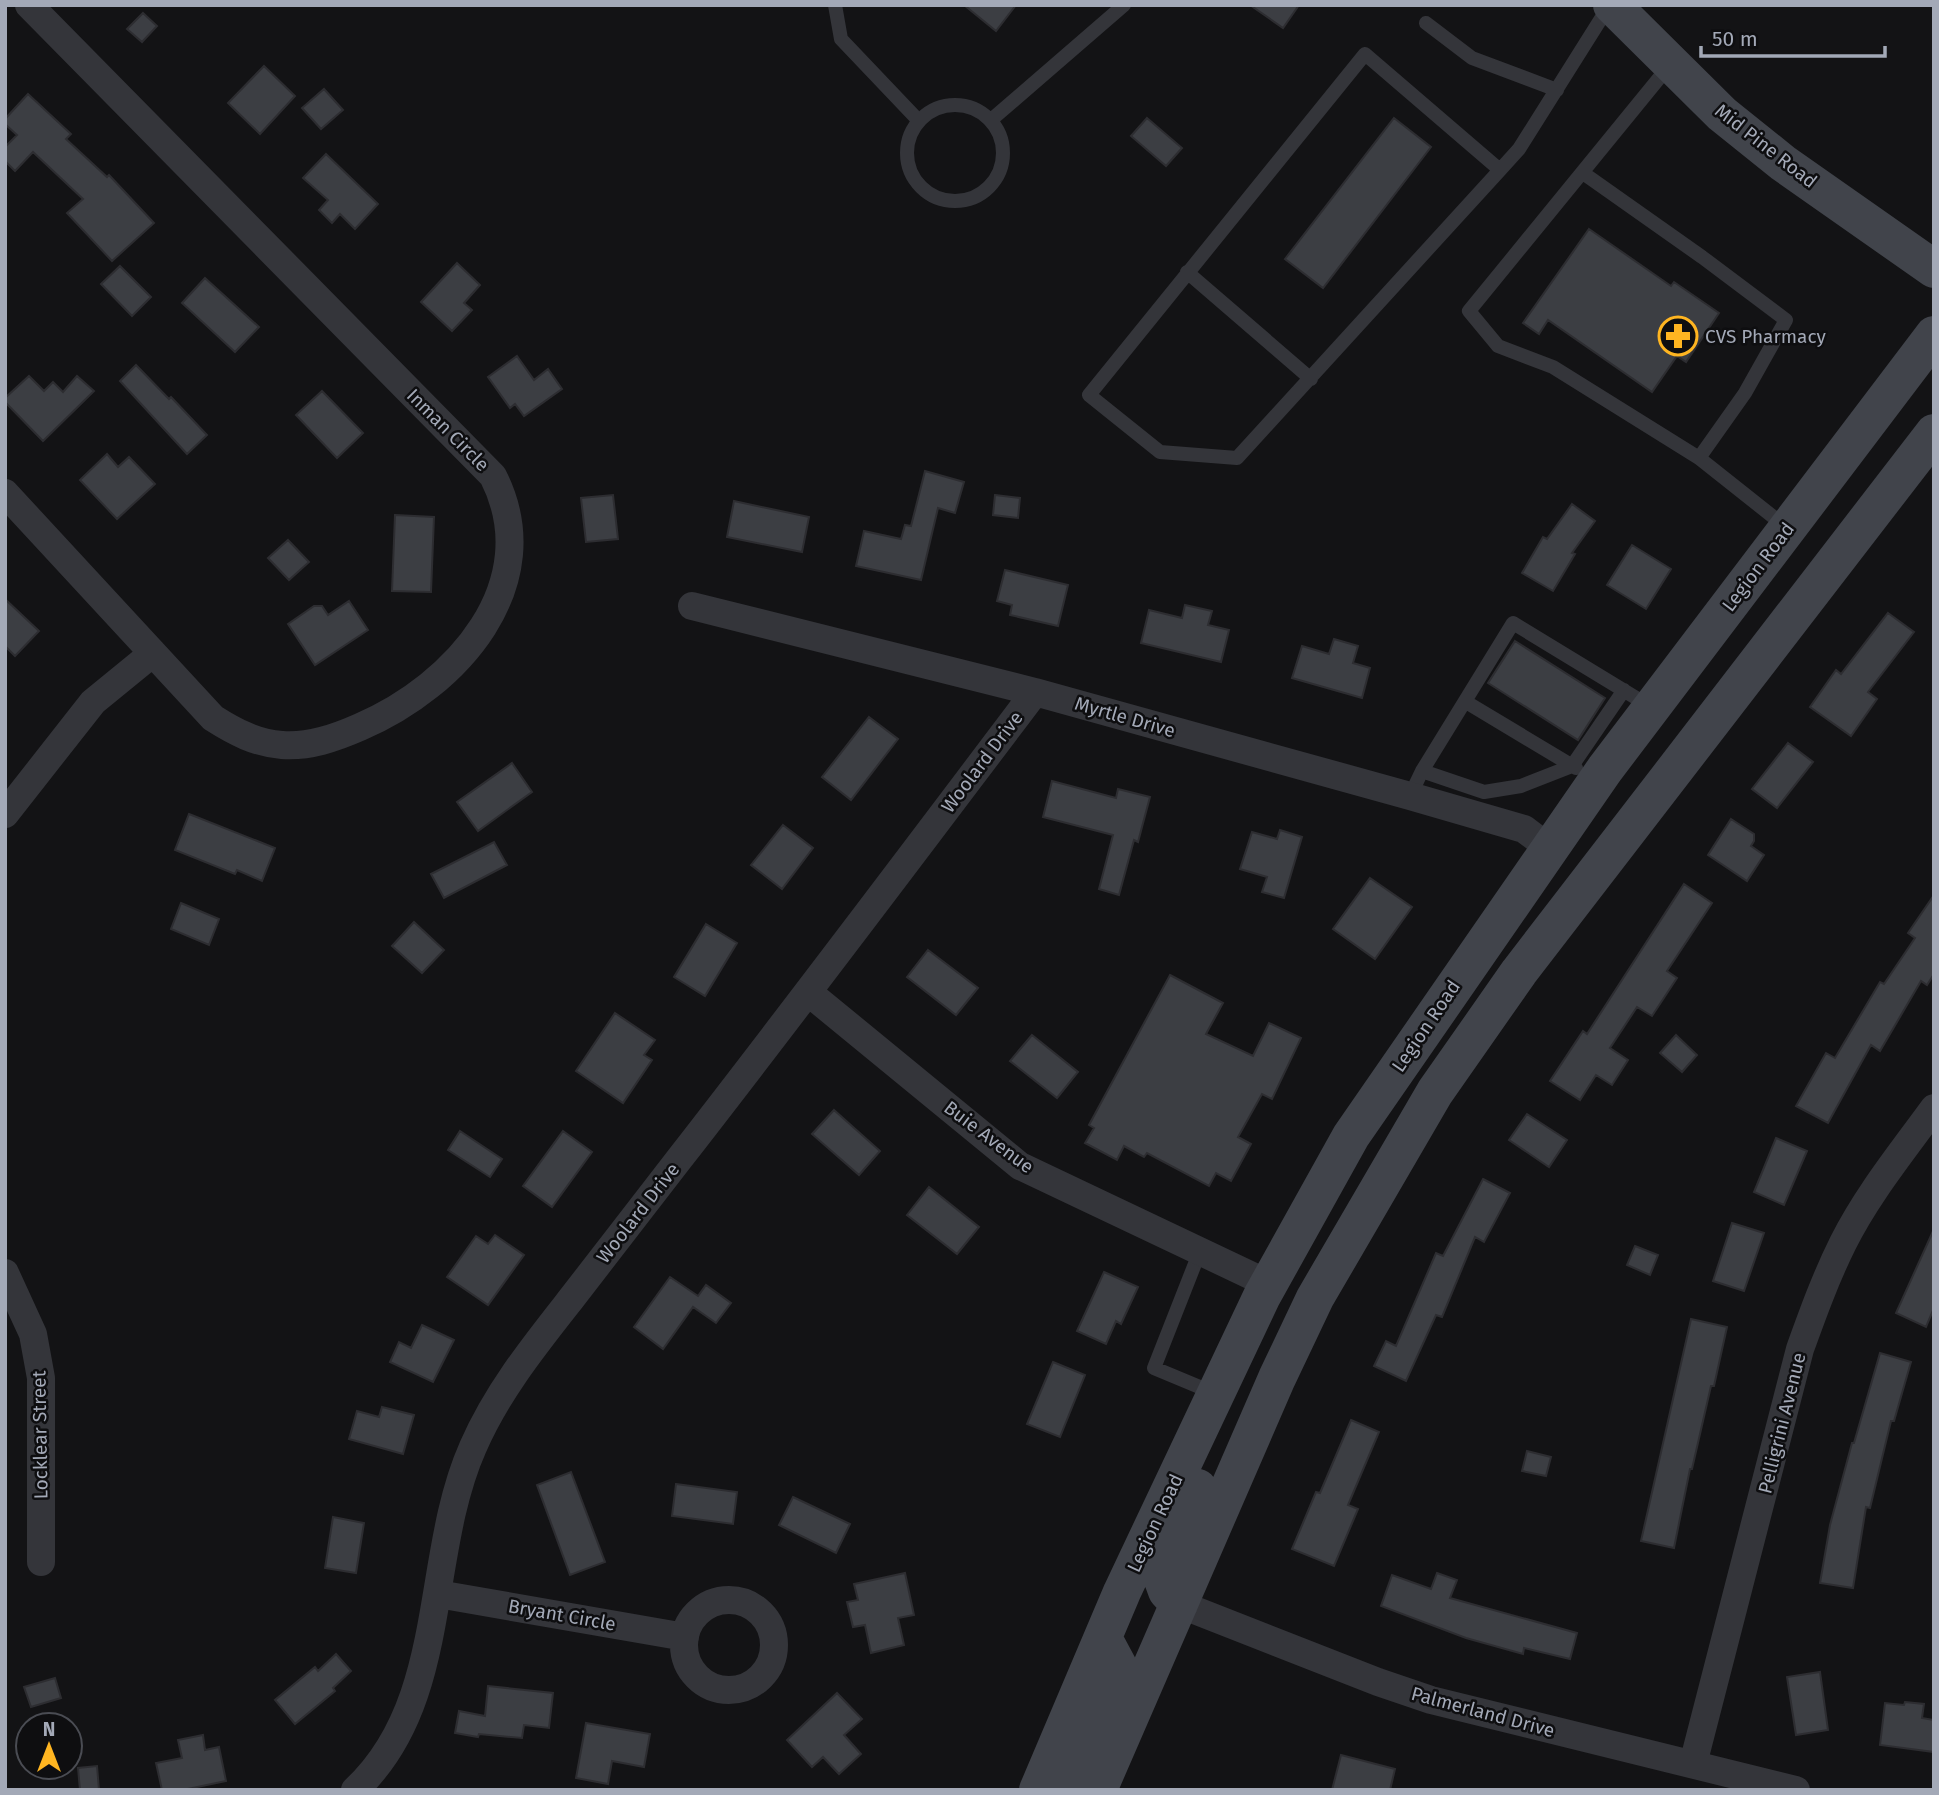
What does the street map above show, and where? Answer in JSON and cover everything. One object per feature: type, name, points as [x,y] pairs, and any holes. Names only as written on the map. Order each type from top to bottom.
[{"type":"main road","name":"Mid Pine Road","points":[[1611,5],[1722,114],[1783,163],[1934,269]]},
{"type":"main road","name":"Legion Road","points":[[1038,1790],[1103,1638],[1232,1360],[1269,1284],[1351,1136],[1549,848],[1584,773],[1638,699],[1788,528],[1934,335]]},
{"type":"main road","points":[[1098,1790],[1277,1378],[1315,1298],[1435,1092],[1527,963],[1934,433]]},
{"type":"main road","points":[[1180,1604],[1167,1591],[1163,1580],[1169,1559],[1235,1397],[1232,1360]]},
{"type":"main road","points":[[1069,1790],[1118,1666],[1103,1638]]},
{"type":"street","name":"Inman Circle","points":[[5,493],[214,718],[237,733],[263,743],[285,746],[313,744],[340,736],[381,718],[419,694],[444,673],[487,624],[503,587],[511,556],[503,495],[493,475],[29,5]]},
{"type":"street","name":"Myrtle Drive","points":[[692,607],[1416,784],[1480,804],[1524,829],[1549,848]]},
{"type":"street","points":[[5,814],[93,702],[153,653]]},
{"type":"street","name":"Woolard Drive","points":[[355,1790],[384,1755],[405,1717],[419,1680],[438,1594],[451,1512],[461,1477],[473,1446],[511,1377],[1035,692]]},
{"type":"street","name":"Buie Avenue","points":[[808,992],[1020,1166],[1269,1284]]},
{"type":"street","name":"Pelligrini Avenue","points":[[1693,1764],[1800,1349],[1823,1286],[1844,1240],[1876,1188],[1934,1108]]},
{"type":"street","name":"Locklear Street","points":[[5,1273],[33,1334],[41,1378],[41,1562]]},
{"type":"street","name":"Bryant Circle","points":[[438,1594],[685,1637]]},
{"type":"street","name":"Palmerland Drive","points":[[1180,1604],[1378,1682],[1431,1700],[1796,1790]]},
{"type":"lane","points":[[835,5],[841,39],[919,121]]},
{"type":"lane","points":[[991,120],[1124,5]]},
{"type":"lane","points":[[1500,170],[1365,54],[1089,395],[1160,452],[1237,458],[1311,379],[1519,149],[1611,5]]},
{"type":"lane","points":[[1426,23],[1472,58],[1557,90]]},
{"type":"lane","points":[[1670,65],[1469,311],[1498,346],[1553,367],[1699,458],[1788,528]]},
{"type":"lane","points":[[954,105],[968,106],[991,120],[999,133],[1003,149],[1002,164],[996,179],[985,191],[972,198],[956,201],[940,199],[926,192],[915,180],[909,166],[907,150],[910,135],[919,121],[929,112],[954,105]]},
{"type":"lane","points":[[1583,173],[1786,320],[1745,393],[1699,458]]},
{"type":"lane","points":[[1187,272],[1311,379]]},
{"type":"lane","points":[[1416,784],[1513,623],[1638,699]]},
{"type":"lane","points":[[1466,702],[1584,773]]},
{"type":"lane","points":[[1480,804],[1521,786],[1584,773]]},
{"type":"lane","points":[[1200,1251],[1154,1368],[1216,1394]]},
{"type":"building","points":[[964,5],[1016,5],[996,31]]},
{"type":"building","points":[[1250,5],[1299,5],[1283,28]]},
{"type":"building","points":[[143,13],[157,26],[142,42],[127,29]]},
{"type":"building","points":[[264,66],[295,96],[260,134],[228,103]]},
{"type":"building","points":[[324,89],[343,110],[321,129],[302,108]]},
{"type":"building","points":[[28,94],[71,134],[66,139],[107,177],[109,175],[154,223],[112,261],[67,213],[83,199],[33,152],[15,171],[5,161],[5,147],[17,135],[5,124],[5,119]]},
{"type":"building","points":[[1147,118],[1182,148],[1166,166],[1131,136]]},
{"type":"building","points":[[1394,118],[1431,147],[1323,288],[1285,259]]},
{"type":"building","points":[[326,154],[378,204],[355,229],[340,214],[332,223],[319,210],[328,200],[303,178]]},
{"type":"building","points":[[1589,229],[1671,286],[1674,282],[1719,313],[1686,362],[1677,356],[1652,392],[1548,320],[1539,334],[1523,323]]},
{"type":"building","points":[[457,263],[480,285],[464,303],[472,310],[452,331],[421,302]]},
{"type":"building","points":[[120,266],[151,297],[132,316],[101,284]]},
{"type":"building","points":[[205,278],[259,327],[235,352],[182,303]]},
{"type":"building","points":[[517,356],[534,380],[548,369],[562,389],[524,416],[515,404],[510,408],[488,377]]},
{"type":"building","points":[[136,365],[207,435],[187,454],[120,381]]},
{"type":"building","points":[[29,376],[44,391],[53,382],[63,392],[77,376],[94,391],[43,441],[5,402],[5,398]]},
{"type":"building","points":[[322,391],[363,433],[337,458],[296,415]]},
{"type":"building","points":[[107,454],[118,467],[129,457],[155,484],[117,519],[80,480]]},
{"type":"building","points":[[925,471],[964,482],[955,513],[938,508],[921,580],[856,566],[864,531],[901,539],[905,525],[911,526]]},
{"type":"building","points":[[613,495],[618,539],[586,542],[581,498]]},
{"type":"building","points":[[995,495],[1020,498],[1018,518],[993,515]]},
{"type":"building","points":[[734,501],[809,517],[802,552],[727,537]]},
{"type":"building","points":[[1572,504],[1595,521],[1572,553],[1575,554],[1553,591],[1522,573],[1543,537],[1547,539]]},
{"type":"building","points":[[395,515],[434,517],[431,592],[392,591]]},
{"type":"building","points":[[288,540],[309,562],[289,580],[268,558]]},
{"type":"building","points":[[1632,545],[1671,569],[1646,609],[1607,585]]},
{"type":"building","points":[[1005,570],[1068,585],[1058,626],[1010,615],[1012,605],[997,601]]},
{"type":"building","points":[[5,599],[39,631],[15,656],[5,646]]},
{"type":"building","points":[[349,601],[368,630],[315,665],[288,624],[314,606],[322,606],[328,615]]},
{"type":"building","points":[[1185,605],[1212,611],[1208,625],[1229,630],[1221,662],[1141,643],[1149,610],[1182,618]]},
{"type":"building","points":[[1888,613],[1914,632],[1868,692],[1877,699],[1851,736],[1810,707],[1836,670],[1841,674]]},
{"type":"building","points":[[1334,639],[1358,646],[1353,663],[1370,668],[1362,698],[1292,678],[1302,646],[1329,654]]},
{"type":"building","points":[[1515,641],[1605,698],[1578,740],[1488,683]]},
{"type":"building","points":[[869,717],[898,739],[851,800],[822,777]]},
{"type":"building","points":[[1788,743],[1813,762],[1777,808],[1752,789]]},
{"type":"building","points":[[512,763],[532,792],[478,831],[457,802]]},
{"type":"building","points":[[1052,781],[1116,798],[1118,789],[1150,797],[1138,842],[1134,840],[1119,895],[1099,889],[1113,835],[1043,817]]},
{"type":"building","points":[[189,814],[275,848],[262,881],[237,870],[235,874],[175,850]]},
{"type":"building","points":[[1731,819],[1754,834],[1751,846],[1764,855],[1747,881],[1708,855]]},
{"type":"building","points":[[783,825],[813,848],[782,889],[751,865]]},
{"type":"building","points":[[1280,830],[1302,837],[1284,898],[1262,892],[1267,877],[1240,869],[1252,832],[1277,839]]},
{"type":"building","points":[[494,842],[507,865],[444,898],[431,874]]},
{"type":"building","points":[[1370,878],[1412,907],[1375,959],[1333,929]]},
{"type":"building","points":[[1684,884],[1712,903],[1667,971],[1677,978],[1652,1016],[1637,1007],[1610,1048],[1628,1060],[1612,1085],[1596,1075],[1580,1100],[1550,1081],[1583,1031],[1587,1034]]},
{"type":"building","points":[[1934,895],[1934,974],[1927,985],[1921,981],[1880,1051],[1871,1045],[1828,1123],[1796,1106],[1826,1053],[1835,1058],[1880,982],[1884,984],[1915,938],[1908,933]]},
{"type":"building","points":[[181,903],[219,919],[209,945],[171,929]]},
{"type":"building","points":[[414,922],[444,950],[422,973],[392,946]]},
{"type":"building","points":[[706,924],[737,943],[705,996],[674,977]]},
{"type":"building","points":[[928,950],[978,988],[956,1015],[907,977]]},
{"type":"building","points":[[1170,975],[1223,1003],[1206,1034],[1253,1056],[1269,1023],[1301,1038],[1272,1099],[1262,1094],[1238,1137],[1251,1144],[1231,1181],[1216,1173],[1209,1186],[1147,1153],[1144,1157],[1124,1146],[1117,1160],[1085,1143],[1094,1128],[1089,1125]]},
{"type":"building","points":[[615,1013],[655,1040],[644,1055],[652,1060],[623,1103],[576,1071]]},
{"type":"building","points":[[1032,1035],[1078,1072],[1057,1098],[1010,1061]]},
{"type":"building","points":[[1676,1035],[1697,1055],[1682,1072],[1660,1053]]},
{"type":"building","points":[[834,1110],[880,1151],[859,1175],[812,1134]]},
{"type":"building","points":[[1527,1114],[1567,1140],[1549,1167],[1509,1140]]},
{"type":"building","points":[[460,1131],[502,1159],[490,1177],[448,1150]]},
{"type":"building","points":[[563,1131],[592,1152],[552,1207],[523,1186]]},
{"type":"building","points":[[1776,1138],[1807,1151],[1784,1205],[1754,1192]]},
{"type":"building","points":[[1483,1179],[1510,1193],[1484,1242],[1475,1237],[1442,1317],[1436,1315],[1406,1381],[1374,1366],[1386,1341],[1396,1346],[1436,1253],[1443,1256]]},
{"type":"building","points":[[929,1187],[979,1227],[957,1254],[907,1215]]},
{"type":"building","points":[[1732,1223],[1764,1233],[1744,1291],[1713,1281]]},
{"type":"building","points":[[1934,1229],[1934,1308],[1926,1327],[1896,1313]]},
{"type":"building","points":[[495,1235],[524,1255],[488,1305],[447,1277],[476,1236],[488,1244]]},
{"type":"building","points":[[1635,1246],[1658,1255],[1650,1275],[1627,1265]]},
{"type":"building","points":[[1104,1272],[1138,1287],[1121,1324],[1116,1321],[1106,1344],[1077,1331]]},
{"type":"building","points":[[670,1277],[698,1296],[706,1285],[731,1303],[716,1323],[693,1307],[663,1349],[634,1327]]},
{"type":"building","points":[[1691,1319],[1727,1327],[1714,1386],[1711,1386],[1690,1469],[1674,1548],[1641,1541]]},
{"type":"building","points":[[422,1325],[454,1340],[433,1382],[390,1362],[399,1342],[411,1348]]},
{"type":"building","points":[[1880,1353],[1911,1362],[1894,1421],[1891,1421],[1870,1508],[1866,1507],[1853,1588],[1820,1583],[1830,1525]]},
{"type":"building","points":[[1053,1362],[1085,1375],[1060,1437],[1027,1424]]},
{"type":"building","points":[[382,1407],[414,1415],[403,1454],[349,1439],[357,1411],[379,1417]]},
{"type":"building","points":[[1351,1420],[1379,1432],[1348,1505],[1358,1509],[1334,1566],[1292,1549],[1316,1492],[1320,1493]]},
{"type":"building","points":[[1527,1451],[1551,1457],[1546,1476],[1522,1471]]},
{"type":"building","points":[[571,1472],[605,1562],[570,1575],[537,1485]]},
{"type":"building","points":[[676,1484],[737,1492],[733,1524],[672,1516]]},
{"type":"building","points":[[793,1497],[850,1524],[836,1553],[779,1525]]},
{"type":"building","points":[[333,1517],[364,1523],[356,1573],[325,1568]]},
{"type":"building","points":[[905,1573],[914,1615],[898,1618],[904,1645],[871,1653],[865,1625],[853,1627],[847,1602],[858,1600],[854,1584]]},
{"type":"building","points":[[1437,1573],[1457,1580],[1450,1598],[1577,1633],[1570,1659],[1524,1648],[1523,1654],[1466,1638],[1381,1606],[1392,1575],[1431,1589]]},
{"type":"building","points":[[336,1654],[351,1671],[333,1688],[335,1691],[295,1724],[275,1700],[315,1667],[318,1671]]},
{"type":"building","points":[[1820,1672],[1828,1730],[1796,1735],[1787,1677]]},
{"type":"building","points":[[55,1678],[61,1698],[31,1707],[24,1687]]},
{"type":"building","points":[[488,1686],[553,1693],[549,1728],[524,1725],[522,1738],[479,1734],[478,1737],[455,1733],[459,1711],[485,1716]]},
{"type":"building","points":[[837,1693],[862,1719],[844,1735],[861,1754],[839,1774],[823,1757],[812,1767],[787,1740]]},
{"type":"building","points":[[1905,1702],[1924,1704],[1922,1718],[1934,1720],[1934,1752],[1880,1745],[1885,1703],[1904,1705]]},
{"type":"building","points":[[586,1723],[650,1734],[644,1767],[612,1761],[608,1784],[576,1778]]},
{"type":"building","points":[[203,1735],[205,1750],[219,1747],[226,1781],[183,1790],[162,1790],[156,1763],[182,1758],[178,1740]]},
{"type":"building","points":[[1341,1755],[1395,1769],[1390,1790],[1332,1790]]},
{"type":"building","points":[[97,1766],[99,1790],[80,1790],[79,1781],[84,1781],[84,1767]]},
{"type":"place","name":"CVS Pharmacy","points":[[1678,336]]}]
